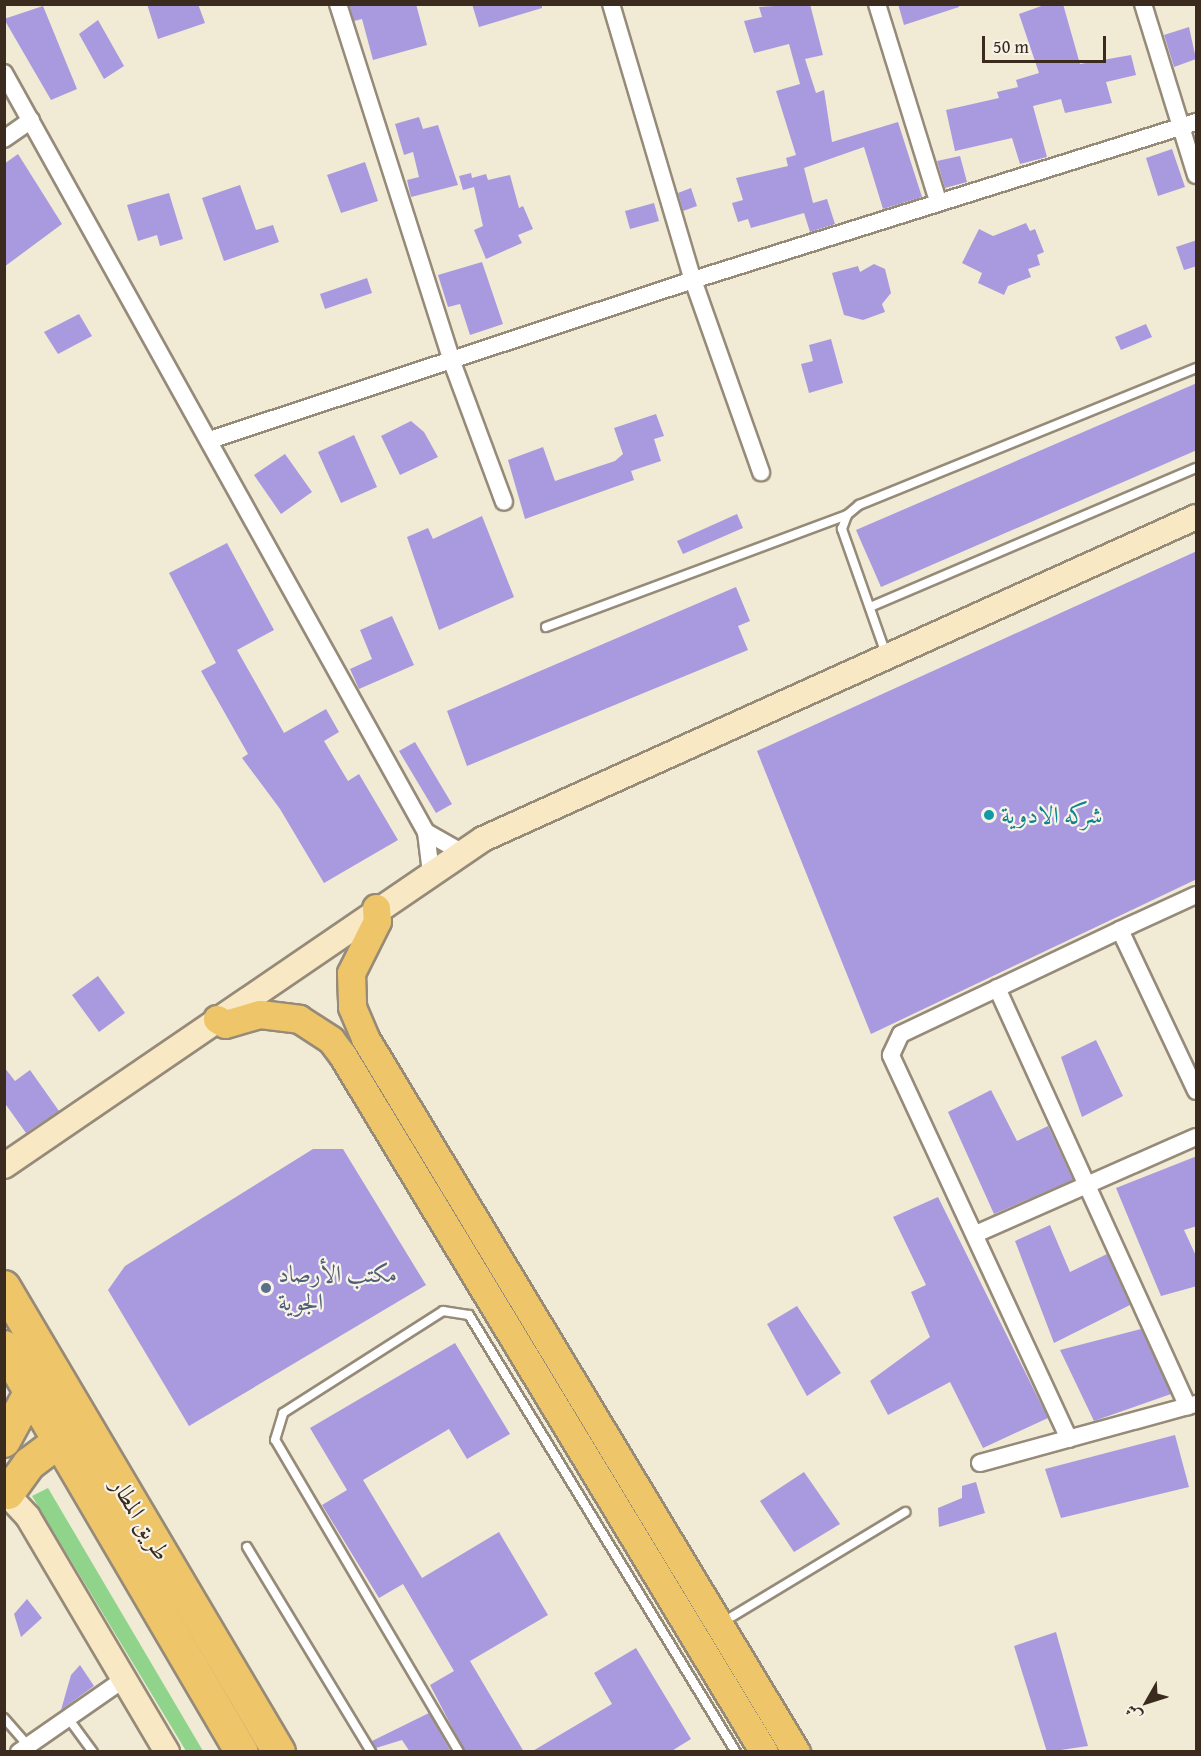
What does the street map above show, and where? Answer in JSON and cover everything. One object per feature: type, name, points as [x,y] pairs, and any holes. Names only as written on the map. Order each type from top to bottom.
[{"type":"highway","name":"طريق المطار","points":[[4,1287],[279,1752]]},
{"type":"highway","name":"طريق المطار","points":[[4,1347],[243,1752]]},
{"type":"highway","points":[[4,1441],[31,1391]]},
{"type":"highway","points":[[6,1492],[29,1464],[60,1441]]},
{"type":"main road","points":[[376,908],[377,921],[351,973],[352,1007],[365,1038],[796,1752]]},
{"type":"main road","points":[[217,1019],[225,1024],[260,1014],[299,1019],[337,1048],[764,1752]]},
{"type":"main road","points":[[706,1655],[724,1633]]},
{"type":"street","points":[[338,4],[452,362],[504,502]]},
{"type":"street","points":[[611,4],[693,280],[761,472]]},
{"type":"street","points":[[876,4],[938,201]]},
{"type":"street","points":[[1143,4],[1189,124],[1197,175]]},
{"type":"street","points":[[4,73],[213,439],[426,832],[430,871]]},
{"type":"street","points":[[4,139],[31,120]]},
{"type":"street","points":[[213,439],[452,362],[693,280],[938,201],[1189,124]]},
{"type":"street","points":[[5,1167],[376,908],[461,852],[543,809],[1197,517]]},
{"type":"street","points":[[426,832],[461,852]]},
{"type":"street","points":[[1069,1439],[978,1233],[891,1055],[902,1034],[1197,895]]},
{"type":"street","points":[[1120,930],[1197,1091]]},
{"type":"street","points":[[980,1463],[1192,1406],[1092,1186],[997,988]]},
{"type":"street","points":[[978,1233],[1092,1186],[1197,1137]]},
{"type":"street","points":[[6,1492],[124,1679],[167,1752]]},
{"type":"street","points":[[24,1749],[124,1679]]},
{"type":"lane","points":[[546,627],[847,515],[859,505],[1197,368]]},
{"type":"lane","points":[[870,607],[1197,468]]},
{"type":"lane","points":[[847,515],[842,529],[886,654]]},
{"type":"lane","points":[[459,1752],[275,1440],[283,1413],[443,1311],[469,1315],[736,1751]]},
{"type":"lane","points":[[724,1633],[905,1512]]},
{"type":"lane","points":[[247,1547],[371,1752]]},
{"type":"lane","points":[[4,1718],[24,1749]]},
{"type":"lane","points":[[68,1718],[93,1752]]},
{"type":"green space","points":[[48,1488],[203,1751],[186,1751],[32,1496]]},
{"type":"building","points":[[147,4],[198,4],[205,23],[158,39]]},
{"type":"building","points":[[349,4],[416,4],[427,45],[373,60],[362,19],[354,21]]},
{"type":"building","points":[[472,4],[542,4],[542,8],[479,27]]},
{"type":"building","points":[[810,4],[823,55],[805,59],[816,93],[824,90],[832,142],[898,122],[922,197],[883,209],[864,147],[804,168],[813,203],[827,199],[835,224],[810,232],[804,213],[751,228],[748,219],[738,222],[732,203],[743,200],[736,178],[788,166],[786,158],[796,155],[776,91],[800,84],[789,44],[754,53],[744,21],[762,17],[759,7]]},
{"type":"building","points":[[898,4],[958,4],[959,7],[904,25]]},
{"type":"building","points":[[1047,4],[1063,4],[1080,64],[1131,55],[1136,75],[1106,82],[1112,103],[1065,113],[1061,99],[1033,106],[1047,157],[1020,164],[1012,138],[955,151],[946,110],[999,98],[997,92],[1018,87],[1016,80],[1039,73],[1019,14]]},
{"type":"building","points":[[43,6],[77,89],[51,100],[4,19]]},
{"type":"building","points":[[98,20],[124,66],[104,79],[79,34]]},
{"type":"building","points":[[1189,27],[1196,59],[1174,67],[1164,35]]},
{"type":"building","points":[[419,117],[423,129],[438,125],[458,185],[411,197],[407,180],[419,177],[413,152],[404,155],[395,124]]},
{"type":"building","points":[[1172,149],[1185,187],[1158,196],[1146,158]]},
{"type":"building","points":[[18,154],[62,224],[4,267],[4,164]]},
{"type":"building","points":[[960,156],[967,182],[945,188],[937,161]]},
{"type":"building","points":[[365,162],[378,201],[341,213],[327,175]]},
{"type":"building","points":[[471,173],[472,178],[486,174],[488,180],[510,175],[519,208],[523,206],[533,229],[518,235],[522,243],[486,259],[474,230],[483,226],[474,187],[463,190],[459,176]]},
{"type":"building","points":[[240,185],[256,230],[273,225],[279,242],[224,261],[202,198]]},
{"type":"building","points":[[691,188],[697,206],[683,211],[678,193]]},
{"type":"building","points":[[169,193],[183,239],[160,246],[157,235],[138,241],[127,205]]},
{"type":"building","points":[[654,203],[659,221],[630,229],[625,211]]},
{"type":"building","points":[[1026,223],[1030,231],[1035,229],[1044,252],[1037,255],[1040,265],[1028,269],[1031,277],[1008,286],[1004,295],[978,283],[982,273],[962,263],[979,229],[993,236]]},
{"type":"building","points":[[1197,240],[1197,266],[1184,270],[1176,247]]},
{"type":"building","points":[[482,262],[503,324],[470,335],[460,304],[448,307],[438,275]]},
{"type":"building","points":[[874,264],[885,269],[891,293],[882,304],[885,312],[863,320],[844,315],[832,273],[858,266],[860,272]]},
{"type":"building","points":[[367,278],[372,293],[325,309],[320,294]]},
{"type":"building","points":[[79,314],[92,336],[58,354],[44,332]]},
{"type":"building","points":[[1146,324],[1152,337],[1121,350],[1115,337]]},
{"type":"building","points":[[831,339],[843,383],[809,393],[801,364],[813,361],[809,345]]},
{"type":"building","points":[[1197,383],[1197,450],[881,587],[856,530]]},
{"type":"building","points":[[656,414],[664,436],[654,439],[661,461],[631,471],[634,480],[525,519],[508,460],[543,447],[555,481],[615,461],[623,454],[614,428]]},
{"type":"building","points":[[411,421],[424,432],[438,457],[400,475],[381,436]]},
{"type":"building","points":[[354,435],[377,487],[341,503],[318,452]]},
{"type":"building","points":[[285,454],[312,492],[281,514],[254,475]]},
{"type":"building","points":[[737,514],[743,528],[683,554],[677,541]]},
{"type":"building","points":[[482,516],[514,597],[439,630],[407,537],[428,528],[433,539]]},
{"type":"building","points":[[227,543],[274,630],[237,650],[284,733],[326,709],[339,732],[324,741],[348,781],[359,774],[398,840],[324,883],[280,809],[242,758],[248,754],[201,671],[216,663],[169,573]]},
{"type":"building","name":"شركه الادوية","points":[[1197,551],[1197,879],[871,1034],[757,751]]},
{"type":"building","points":[[736,587],[750,621],[738,626],[748,650],[467,766],[447,711]]},
{"type":"building","points":[[392,616],[414,665],[359,689],[350,669],[372,659],[360,630]]},
{"type":"building","points":[[415,742],[452,804],[436,813],[399,751]]},
{"type":"building","points":[[98,976],[125,1013],[99,1032],[72,995]]},
{"type":"building","points":[[1096,1040],[1123,1096],[1082,1117],[1061,1057]]},
{"type":"building","points":[[4,1067],[15,1081],[30,1070],[59,1111],[26,1133],[4,1102]]},
{"type":"building","points":[[991,1090],[1017,1141],[1048,1126],[1073,1180],[994,1214],[948,1112]]},
{"type":"building","name":"مكتب الأرصاد الجوية","points":[[313,1149],[343,1149],[426,1285],[189,1426],[108,1290],[125,1266]]},
{"type":"building","points":[[1197,1156],[1197,1226],[1184,1230],[1197,1258],[1197,1286],[1161,1296],[1116,1188]]},
{"type":"building","points":[[938,1197],[1048,1418],[983,1448],[950,1382],[888,1415],[870,1381],[930,1337],[911,1292],[926,1285],[893,1217]]},
{"type":"building","points":[[1050,1225],[1070,1272],[1107,1254],[1130,1305],[1054,1343],[1015,1241]]},
{"type":"building","points":[[797,1306],[841,1373],[807,1396],[767,1324]]},
{"type":"building","points":[[1141,1329],[1171,1394],[1094,1421],[1060,1350]]},
{"type":"building","points":[[455,1343],[510,1434],[467,1459],[449,1429],[363,1480],[422,1578],[499,1532],[548,1615],[470,1661],[524,1752],[465,1752],[430,1685],[454,1671],[403,1584],[379,1598],[322,1505],[347,1490],[310,1428]]},
{"type":"building","points":[[1175,1435],[1189,1487],[1061,1518],[1045,1469]]},
{"type":"building","points":[[804,1472],[840,1524],[794,1552],[760,1501]]},
{"type":"building","points":[[976,1482],[985,1513],[939,1527],[938,1508],[962,1498],[962,1486]]},
{"type":"building","points":[[27,1599],[42,1618],[21,1637],[14,1614]]},
{"type":"building","points":[[1056,1632],[1088,1746],[1047,1752],[1014,1646]]},
{"type":"building","points":[[636,1648],[691,1739],[670,1752],[531,1752],[612,1704],[594,1673]]},
{"type":"building","points":[[80,1665],[94,1686],[61,1710],[71,1675]]},
{"type":"building","points":[[429,1713],[451,1752],[410,1752],[402,1740],[376,1748],[372,1741]]},
{"type":"place","name":"شركه الادوية","points":[[989,815]]},
{"type":"place","name":"مكتب الأرصاد الجوية","points":[[266,1288]]}]
